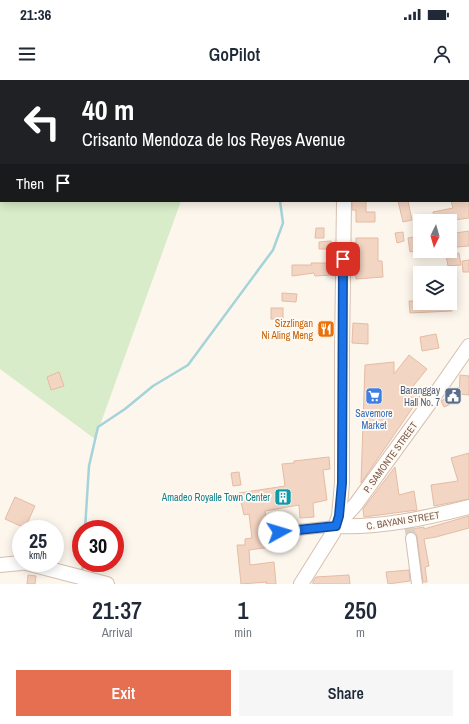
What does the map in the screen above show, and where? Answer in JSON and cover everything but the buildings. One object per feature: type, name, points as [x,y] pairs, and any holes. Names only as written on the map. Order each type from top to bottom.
[{"type":"main road","points":[[300,584],[333,533],[339,516],[342,483],[344,202]]},
{"type":"main road","name":"P. SAMONTE STREET","points":[[336,526],[356,504],[469,346]]},
{"type":"main road","name":"C. BAYANI STREET","points":[[336,526],[358,527],[409,522],[469,507]]},
{"type":"main road","points":[[0,565],[12,564]]},
{"type":"main road","points":[[64,572],[104,583]]},
{"type":"street","points":[[279,532],[336,526]]},
{"type":"street","points":[[411,538],[417,584]]},
{"type":"green space","points":[[0,202],[181,202],[95,439],[0,369]]},
{"type":"waterway","points":[[86,520],[89,466],[98,427],[125,409],[153,386],[188,365],[273,250],[283,223],[280,202]]},
{"type":"tunnel","points":[[409,524],[411,538]]},
{"type":"place","name":"Sizzlingan Ni Aling Meng","points":[[326,329]]},
{"type":"place","name":"Savemore Market","points":[[374,396]]},
{"type":"place","name":"Baranggay Hall No. 7","points":[[453,396]]},
{"type":"place","name":"Amadeo Royalle Town Center","points":[[283,497]]},
{"type":"route","points":[[279,532],[336,526],[339,516],[342,483],[343,259]]}]
